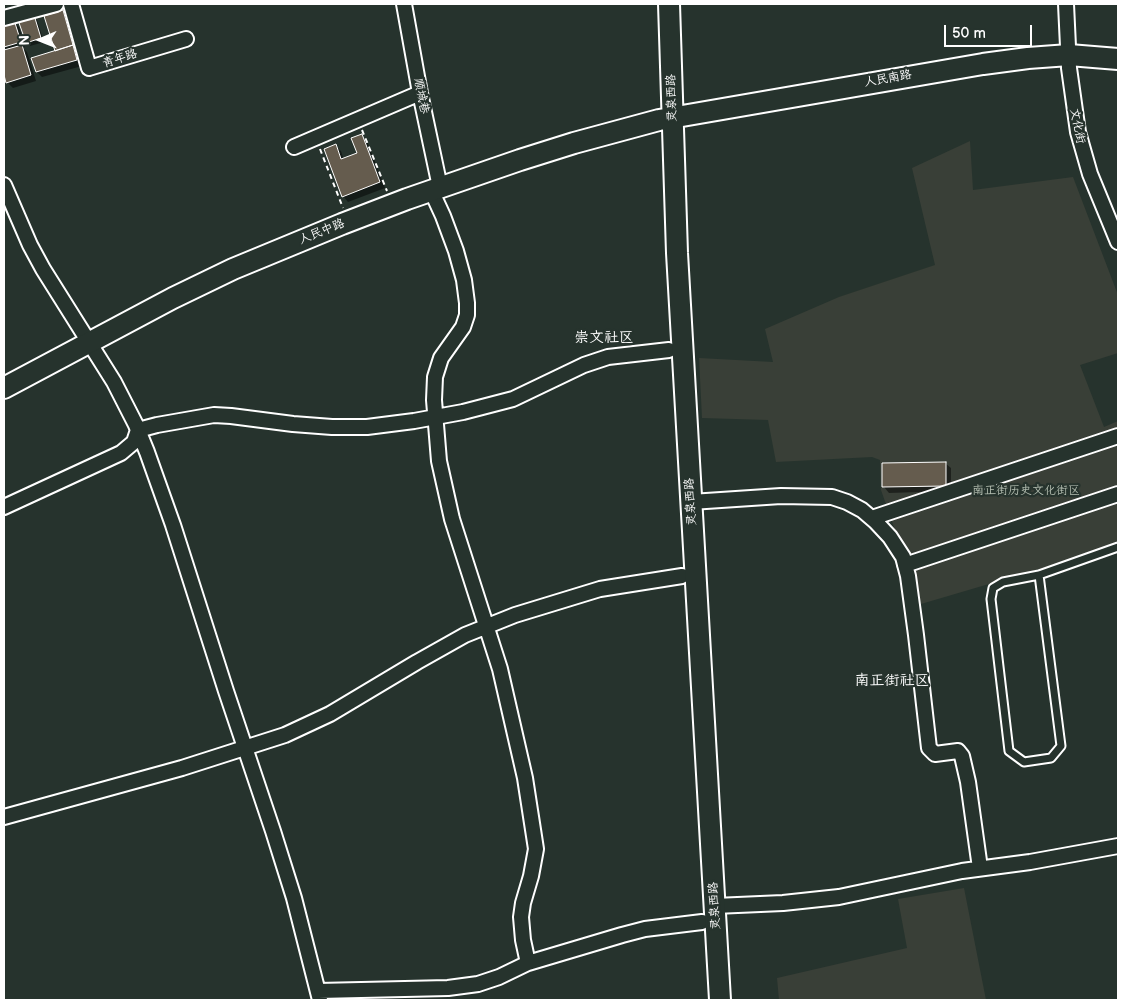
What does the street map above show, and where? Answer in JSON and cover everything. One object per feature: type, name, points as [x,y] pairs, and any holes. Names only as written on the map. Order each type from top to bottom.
[{"type":"main road","name":"灵泉西路","points":[[656,4],[677,243],[720,1000]]},
{"type":"main road","name":"灵泉西路","points":[[669,4],[666,119],[669,350],[707,1000]]},
{"type":"main road","name":"人民南路","points":[[666,119],[983,64],[1028,58],[1069,55],[1118,59]]},
{"type":"main road","name":"人民中路","points":[[4,388],[219,275],[348,222],[393,204],[556,148],[666,119]]},
{"type":"street","points":[[4,18],[56,4]]},
{"type":"street","name":"青年路","points":[[71,4],[89,68],[186,39]]},
{"type":"street","name":"顺城巷","points":[[404,4],[436,189],[456,251],[468,302],[467,316],[463,327],[441,358],[437,367],[434,388],[435,418],[439,461],[444,486],[452,519],[500,669],[535,837],[535,857],[521,917],[528,963]]},
{"type":"street","name":"文化街","points":[[1066,4],[1074,115],[1081,148],[1118,242]]},
{"type":"street","points":[[294,147],[420,93]]},
{"type":"street","points":[[4,185],[18,220],[43,269],[114,382],[138,430],[173,525],[294,898],[319,996],[464,986],[489,980],[528,963],[645,929],[702,922]]},
{"type":"street","points":[[138,430],[178,420],[214,415],[332,427],[367,427],[435,418],[513,399],[584,365],[608,357],[669,350]]},
{"type":"street","points":[[4,507],[121,453],[134,442],[138,430]]},
{"type":"street","points":[[872,518],[1118,436]]},
{"type":"street","points":[[905,565],[1118,494]]},
{"type":"street","points":[[691,502],[781,496],[832,498],[855,505],[872,518],[893,542],[905,565],[916,635],[929,748],[935,754],[958,751],[962,756],[968,782],[980,868]]},
{"type":"street","points":[[4,817],[246,748],[285,735],[322,718],[439,648],[486,626],[542,606],[593,591],[682,576]]},
{"type":"street","points":[[715,906],[783,903],[840,897],[980,868],[1030,862],[1118,846]]},
{"type":"lane","points":[[1039,575],[1060,746],[1051,758],[1024,762],[1009,751],[991,599],[993,588],[1003,582],[1039,575],[1118,547]]},
{"type":"path","points":[[358,120],[393,204]]},
{"type":"path","points":[[316,138],[348,222]]},
{"type":"shaded area","points":[[970,141],[973,190],[1073,177],[1118,295],[1118,353],[1080,365],[1104,427],[1118,421],[1118,543],[1050,566],[921,604],[881,490],[880,460],[872,457],[776,462],[768,420],[702,418],[699,358],[773,362],[765,329],[839,297],[935,265],[912,168]]},
{"type":"shaded area","points":[[964,888],[986,1000],[779,1000],[777,978],[907,948],[898,899]]},
{"type":"building","points":[[63,10],[73,45],[55,51],[44,16]]},
{"type":"building","points":[[34,15],[41,38],[26,43],[18,20]]},
{"type":"building","points":[[14,20],[21,42],[4,47],[4,24]]},
{"type":"building","points":[[22,45],[31,75],[6,83],[4,75],[4,50]]},
{"type":"building","points":[[73,45],[77,60],[36,72],[31,58]]},
{"type":"building","points":[[362,134],[380,182],[342,197],[324,149],[336,144],[341,159],[357,153],[351,138]]},
{"type":"building","points":[[946,462],[946,486],[882,487],[882,463]]},
{"type":"district","name":"崇文社区","points":[[604,338]]},
{"type":"district","name":"南正街社区","points":[[892,681]]},
{"type":"park label","name":"南正街历史文化街区","points":[[1026,491]]}]
